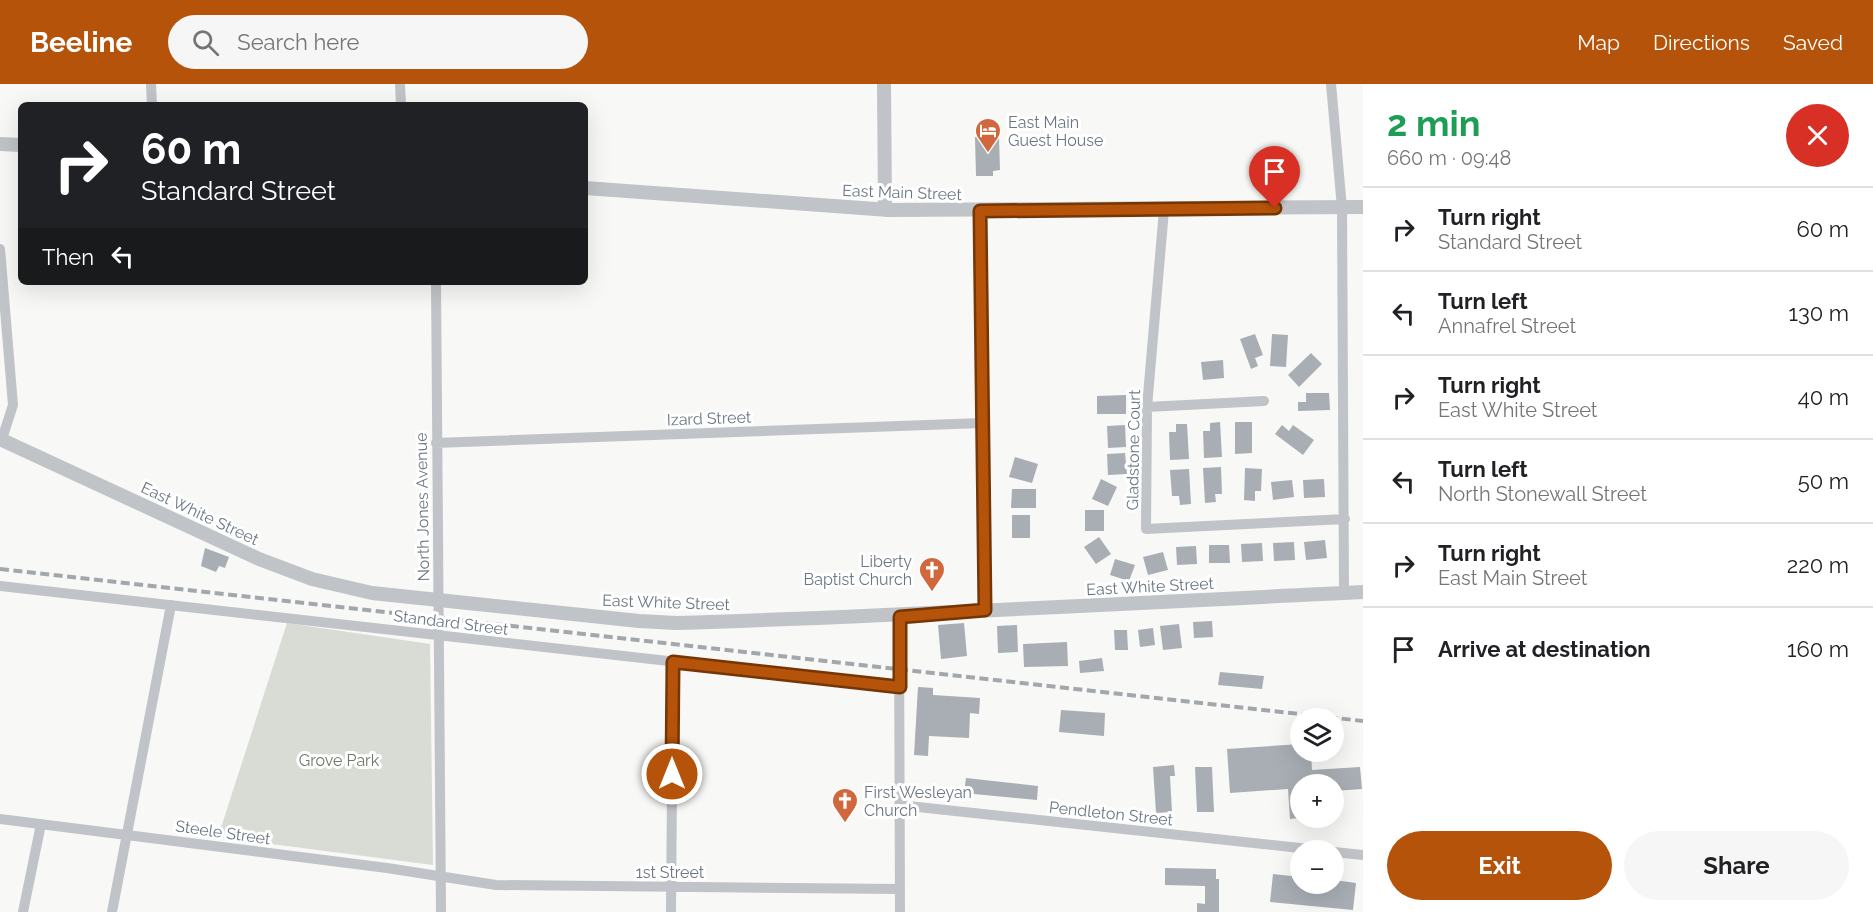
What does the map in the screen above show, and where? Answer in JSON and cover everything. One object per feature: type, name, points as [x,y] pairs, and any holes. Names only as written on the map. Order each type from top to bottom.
[{"type":"street","points":[[151,84],[152,102]]},
{"type":"street","points":[[400,84],[400,102]]},
{"type":"street","points":[[884,84],[885,210]]},
{"type":"street","points":[[1331,84],[1342,208],[1344,593]]},
{"type":"street","points":[[0,144],[18,145]]},
{"type":"street","name":"East Main Street","points":[[588,188],[885,210],[1363,207]]},
{"type":"street","name":"Gladstone Court","points":[[1164,210],[1147,407],[1146,529],[1345,519]]},
{"type":"street","points":[[980,211],[985,610]]},
{"type":"street","points":[[0,249],[13,405],[1,439]]},
{"type":"street","name":"North Jones Avenue","points":[[436,285],[438,601],[441,636],[441,912]]},
{"type":"street","points":[[1147,407],[1264,401]]},
{"type":"street","name":"Izard Street","points":[[436,443],[982,423]]},
{"type":"street","name":"East White Street","points":[[1,439],[259,559],[312,579],[372,593],[438,601],[639,621],[900,617],[985,610],[1363,592]]},
{"type":"street","name":"Standard Street","points":[[0,586],[900,687]]},
{"type":"street","points":[[112,912],[171,605]]},
{"type":"street","points":[[900,617],[900,912]]},
{"type":"street","points":[[671,912],[673,662]]},
{"type":"street","name":"Pendleton Street","points":[[900,805],[1290,847]]},
{"type":"street","name":"Steele Street","points":[[0,819],[441,877]]},
{"type":"street","points":[[23,912],[40,824]]},
{"type":"street","points":[[1344,853],[1363,855]]},
{"type":"street","name":"1st Street","points":[[441,877],[496,885],[900,889]]},
{"type":"green space","name":"Grove Park","points":[[287,623],[430,644],[433,865],[218,837]]},
{"type":"building","name":"East Main Guest House","points":[[975,137],[999,137],[1000,170],[993,171],[993,176],[976,176]]},
{"type":"building","points":[[1255,334],[1263,355],[1255,358],[1258,366],[1251,369],[1240,339]]},
{"type":"building","points":[[1272,334],[1288,335],[1286,367],[1270,366]]},
{"type":"building","points":[[1311,353],[1322,364],[1299,387],[1288,375]]},
{"type":"building","points":[[1223,360],[1224,378],[1203,380],[1201,362]]},
{"type":"building","points":[[1306,393],[1329,393],[1330,410],[1298,411],[1298,402],[1306,402]]},
{"type":"building","points":[[1126,395],[1126,414],[1097,414],[1097,396]]},
{"type":"building","points":[[1220,422],[1222,457],[1204,458],[1203,431],[1210,431],[1210,423]]},
{"type":"building","points":[[1235,422],[1252,422],[1252,453],[1235,454]]},
{"type":"building","points":[[1176,424],[1187,424],[1189,459],[1170,460],[1169,432],[1176,432]]},
{"type":"building","points":[[1125,425],[1126,447],[1108,448],[1107,426]]},
{"type":"building","points":[[1282,425],[1289,431],[1293,425],[1314,440],[1303,455],[1275,434]]},
{"type":"building","points":[[1125,453],[1127,474],[1108,475],[1107,454]]},
{"type":"building","points":[[1015,457],[1038,464],[1032,483],[1009,477]]},
{"type":"building","points":[[1221,467],[1222,494],[1215,494],[1216,502],[1205,503],[1203,468]]},
{"type":"building","points":[[1245,468],[1262,469],[1261,491],[1255,491],[1255,501],[1244,500]]},
{"type":"building","points":[[1189,469],[1191,504],[1180,505],[1179,496],[1172,496],[1170,470]]},
{"type":"building","points":[[1101,479],[1117,487],[1108,506],[1092,499]]},
{"type":"building","points":[[1324,479],[1325,497],[1304,498],[1303,480]]},
{"type":"building","points":[[1292,480],[1294,497],[1273,500],[1271,482]]},
{"type":"building","points":[[1012,489],[1036,489],[1036,508],[1011,508]]},
{"type":"building","points":[[1085,510],[1104,510],[1104,531],[1085,531]]},
{"type":"building","points":[[1012,515],[1030,515],[1030,538],[1012,538]]},
{"type":"building","points":[[1099,537],[1111,554],[1096,564],[1084,547]]},
{"type":"building","points":[[1325,540],[1327,558],[1306,560],[1304,542]]},
{"type":"building","points":[[1294,542],[1295,560],[1274,561],[1273,543]]},
{"type":"building","points":[[1262,543],[1263,561],[1242,562],[1241,544]]},
{"type":"building","points":[[1209,545],[1229,545],[1230,563],[1209,563]]},
{"type":"building","points":[[1196,546],[1197,564],[1177,565],[1176,547]]},
{"type":"building","points":[[205,548],[229,557],[225,568],[219,566],[216,572],[201,566]]},
{"type":"building","points":[[1163,552],[1168,570],[1148,575],[1143,557]]},
{"type":"building","points":[[1115,559],[1135,565],[1129,581],[1110,575]]},
{"type":"building","points":[[1212,621],[1213,637],[1194,638],[1193,622]]},
{"type":"building","points":[[964,623],[967,656],[941,659],[938,625]]},
{"type":"building","points":[[1179,624],[1182,648],[1163,650],[1160,626]]},
{"type":"building","points":[[1017,625],[1018,652],[998,653],[997,626]]},
{"type":"building","points":[[1153,628],[1155,645],[1140,647],[1138,630]]},
{"type":"building","points":[[1114,630],[1127,630],[1128,650],[1115,650]]},
{"type":"building","points":[[1067,642],[1068,666],[1024,667],[1023,644]]},
{"type":"building","points":[[1102,658],[1104,671],[1080,673],[1079,661]]},
{"type":"building","points":[[1220,672],[1264,676],[1262,689],[1218,685]]},
{"type":"building","points":[[918,687],[933,688],[933,695],[980,698],[979,714],[970,713],[969,738],[929,736],[928,756],[914,755]]},
{"type":"building","points":[[1061,710],[1105,713],[1104,736],[1059,732]]},
{"type":"building","points":[[1290,745],[1290,762],[1312,762],[1312,770],[1360,767],[1362,789],[1344,790],[1344,774],[1290,774],[1290,819],[1288,789],[1230,793],[1227,749]]},
{"type":"building","points":[[1174,765],[1175,776],[1170,776],[1172,812],[1156,813],[1153,767]]},
{"type":"building","points":[[1195,767],[1212,767],[1214,812],[1197,812]]},
{"type":"building","points":[[966,778],[1038,786],[1037,800],[964,793]]},
{"type":"building","points":[[1165,868],[1216,869],[1216,879],[1219,879],[1219,912],[1197,912],[1197,903],[1205,904],[1205,886],[1165,885]]},
{"type":"building","points":[[1273,874],[1290,876],[1290,894],[1344,894],[1344,881],[1356,883],[1353,910],[1270,902]]},
{"type":"railway","points":[[0,569],[1363,721]]},
{"type":"place","name":"East Main Guest House","points":[[988,154]]},
{"type":"place","name":"Liberty Baptist Church","points":[[932,593]]},
{"type":"place","name":"First Wesleyan Church","points":[[845,824]]},
{"type":"route","points":[[672,774],[673,662],[900,687],[900,617],[985,610],[980,211],[1275,208]]}]
